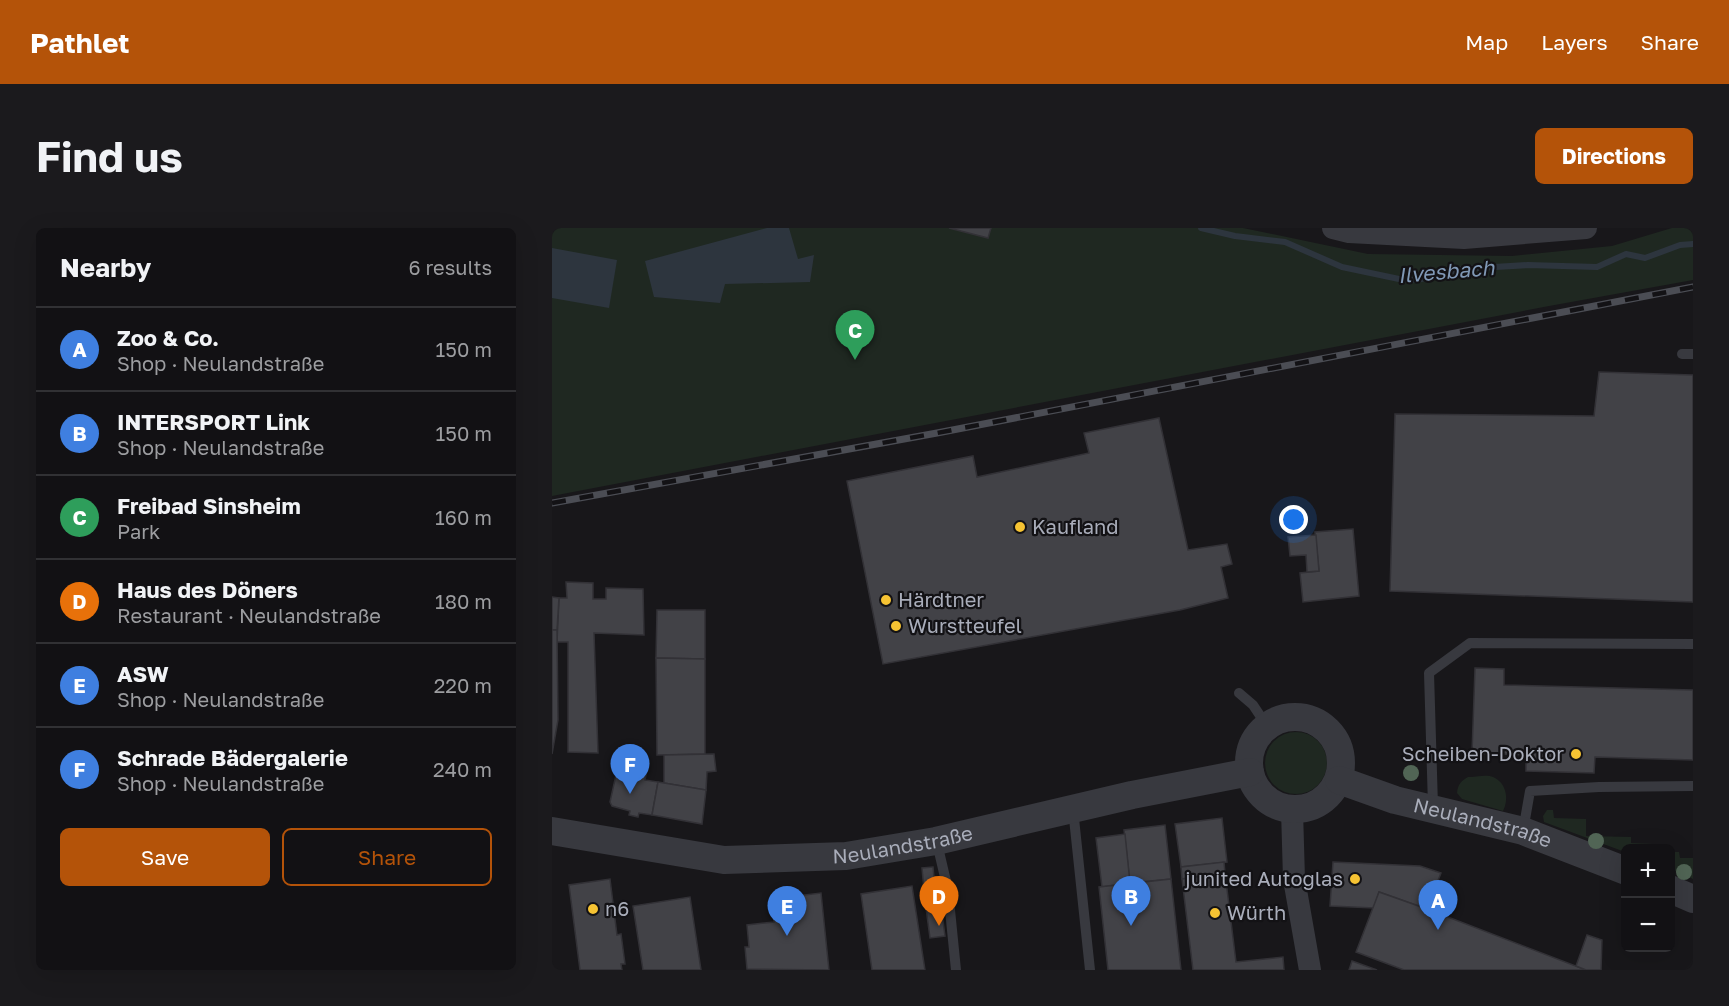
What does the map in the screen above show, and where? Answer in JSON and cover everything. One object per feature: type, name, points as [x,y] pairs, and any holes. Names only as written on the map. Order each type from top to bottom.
[{"type":"street","points":[[1333,228],[1349,232],[1464,238],[1586,228]]},
{"type":"street","points":[[1292,717],[1318,722],[1329,730],[1341,754],[1342,767],[1339,780],[1332,793],[1320,803],[1292,810],[1280,807],[1269,802],[1253,784],[1249,759],[1258,735],[1267,726],[1292,717]]},
{"type":"street","name":"Neulandstraße","points":[[552,831],[723,860],[846,856],[936,841],[1073,808],[1250,772]]},
{"type":"street","name":"Neulandstraße","points":[[1339,780],[1395,800],[1523,831],[1621,868]]},
{"type":"street","points":[[1292,810],[1294,879],[1310,970]]},
{"type":"street","points":[[1675,891],[1693,899]]},
{"type":"lane","points":[[1433,810],[1429,673],[1470,643],[1693,644]]},
{"type":"lane","points":[[1239,693],[1252,705],[1267,726]]},
{"type":"lane","points":[[1523,831],[1530,791],[1599,787],[1693,786]]},
{"type":"lane","points":[[1073,808],[1090,970]]},
{"type":"lane","points":[[936,841],[948,890],[956,970]]},
{"type":"shaded area","points":[[552,228],[1243,228],[1368,254],[1512,256],[1612,246],[1672,228],[1693,228],[1693,280],[552,496]]},
{"type":"shaded area","points":[[767,228],[789,228],[798,259],[814,255],[810,282],[725,284],[720,303],[654,297],[645,261]]},
{"type":"shaded area","points":[[552,248],[617,260],[609,308],[552,298]]},
{"type":"shaded area","points":[[1290,732],[1302,732],[1318,741],[1325,751],[1327,763],[1325,775],[1318,785],[1302,794],[1290,794],[1279,789],[1270,780],[1265,769],[1265,757],[1270,746],[1279,737]]},
{"type":"shaded area","points":[[1488,776],[1498,780],[1506,792],[1503,811],[1462,799],[1457,793],[1458,787],[1468,777]]},
{"type":"shaded area","points":[[1547,810],[1553,810],[1554,818],[1586,819],[1586,836],[1631,837],[1631,843],[1654,844],[1621,844],[1621,851],[1544,822],[1543,816]]},
{"type":"shaded area","points":[[1675,852],[1679,852],[1680,858],[1693,858],[1693,879],[1675,871]]},
{"type":"building","points":[[949,228],[991,228],[988,238]]},
{"type":"building","points":[[1599,372],[1693,375],[1693,602],[1390,591],[1395,414],[1594,416]]},
{"type":"building","name":"Kaufland","points":[[1159,418],[1188,550],[1227,544],[1232,564],[1221,567],[1228,598],[1180,610],[883,664],[847,481],[973,456],[977,477],[1089,453],[1084,433]]},
{"type":"building","points":[[1353,529],[1359,596],[1303,602],[1300,573],[1319,571],[1315,532]]},
{"type":"building","points":[[1316,535],[1319,571],[1307,572],[1306,555],[1290,556],[1288,537]]},
{"type":"building","points":[[566,582],[593,583],[593,599],[606,599],[606,588],[643,589],[644,635],[594,633],[598,753],[568,752],[568,642],[557,642],[559,598],[567,598]]},
{"type":"building","points":[[552,597],[559,598],[557,630],[552,630]]},
{"type":"building","points":[[657,610],[705,610],[705,659],[656,658]]},
{"type":"building","points":[[552,630],[557,630],[558,720],[552,754]]},
{"type":"building","points":[[656,658],[705,659],[705,754],[657,755]]},
{"type":"building","points":[[1475,668],[1504,669],[1504,685],[1693,690],[1693,760],[1595,757],[1594,773],[1526,771],[1526,755],[1472,753]]},
{"type":"building","points":[[714,754],[716,771],[707,772],[706,790],[664,783],[664,755]]},
{"type":"building","points":[[621,771],[646,775],[645,780],[658,782],[652,815],[639,813],[638,817],[629,815],[630,811],[612,806],[610,802],[616,775]]},
{"type":"building","points":[[658,782],[706,790],[702,824],[652,815]]},
{"type":"building","points":[[1222,818],[1227,862],[1181,867],[1175,824]]},
{"type":"building","points":[[1165,825],[1171,879],[1130,883],[1124,830]]},
{"type":"building","points":[[1125,834],[1130,883],[1102,887],[1096,838]]},
{"type":"building","points":[[1224,862],[1225,873],[1182,879],[1181,867]]},
{"type":"building","points":[[1333,862],[1420,866],[1441,873],[1427,909],[1379,892],[1374,908],[1330,906]]},
{"type":"building","points":[[933,867],[935,889],[924,890],[922,868]]},
{"type":"building","points":[[1225,873],[1236,962],[1283,957],[1284,970],[1193,970],[1182,879]]},
{"type":"building","name":"n6","points":[[610,879],[617,935],[621,934],[625,964],[621,964],[622,970],[580,970],[569,885]]},
{"type":"building","points":[[1171,879],[1181,970],[1108,970],[1099,887]]},
{"type":"building","points":[[912,886],[925,970],[872,970],[861,894]]},
{"type":"building","points":[[1379,892],[1586,970],[1404,970],[1356,952]]},
{"type":"building","points":[[821,893],[829,970],[747,969],[745,947],[749,947],[747,925],[774,922],[771,899]]},
{"type":"building","points":[[690,897],[701,970],[643,970],[633,906]]},
{"type":"building","points":[[941,906],[945,936],[930,938],[926,908]]},
{"type":"building","points":[[1587,935],[1602,940],[1601,970],[1586,970],[1576,966]]},
{"type":"building","points":[[1352,961],[1377,970],[1349,970]]},
{"type":"waterway","name":"Ilvesbach","points":[[1201,228],[1235,236],[1285,242],[1342,267],[1399,279],[1417,280],[1462,269],[1528,265],[1597,267],[1626,254],[1645,258],[1680,245],[1693,244]]},
{"type":"railway","points":[[552,503],[937,433],[1693,287]]},
{"type":"place","name":"Freibad Sinsheim","points":[[855,360]]},
{"type":"place","name":"Kaufland","points":[[1020,527]]},
{"type":"place","name":"Härdtner","points":[[886,600]]},
{"type":"place","name":"Wurstteufel","points":[[896,626]]},
{"type":"place","name":"Scheiben-Doktor","points":[[1576,754]]},
{"type":"place","name":"Schrade Bädergalerie","points":[[630,794]]},
{"type":"place","name":"junited Autoglas","points":[[1355,879]]},
{"type":"place","name":"n6","points":[[593,909]]},
{"type":"place","name":"Würth","points":[[1215,913]]},
{"type":"place","name":"Haus des Döners","points":[[939,926]]},
{"type":"place","name":"INTERSPORT Link","points":[[1131,926]]},
{"type":"place","name":"Zoo & Co.","points":[[1438,930]]},
{"type":"place","name":"ASW","points":[[787,936]]}]
